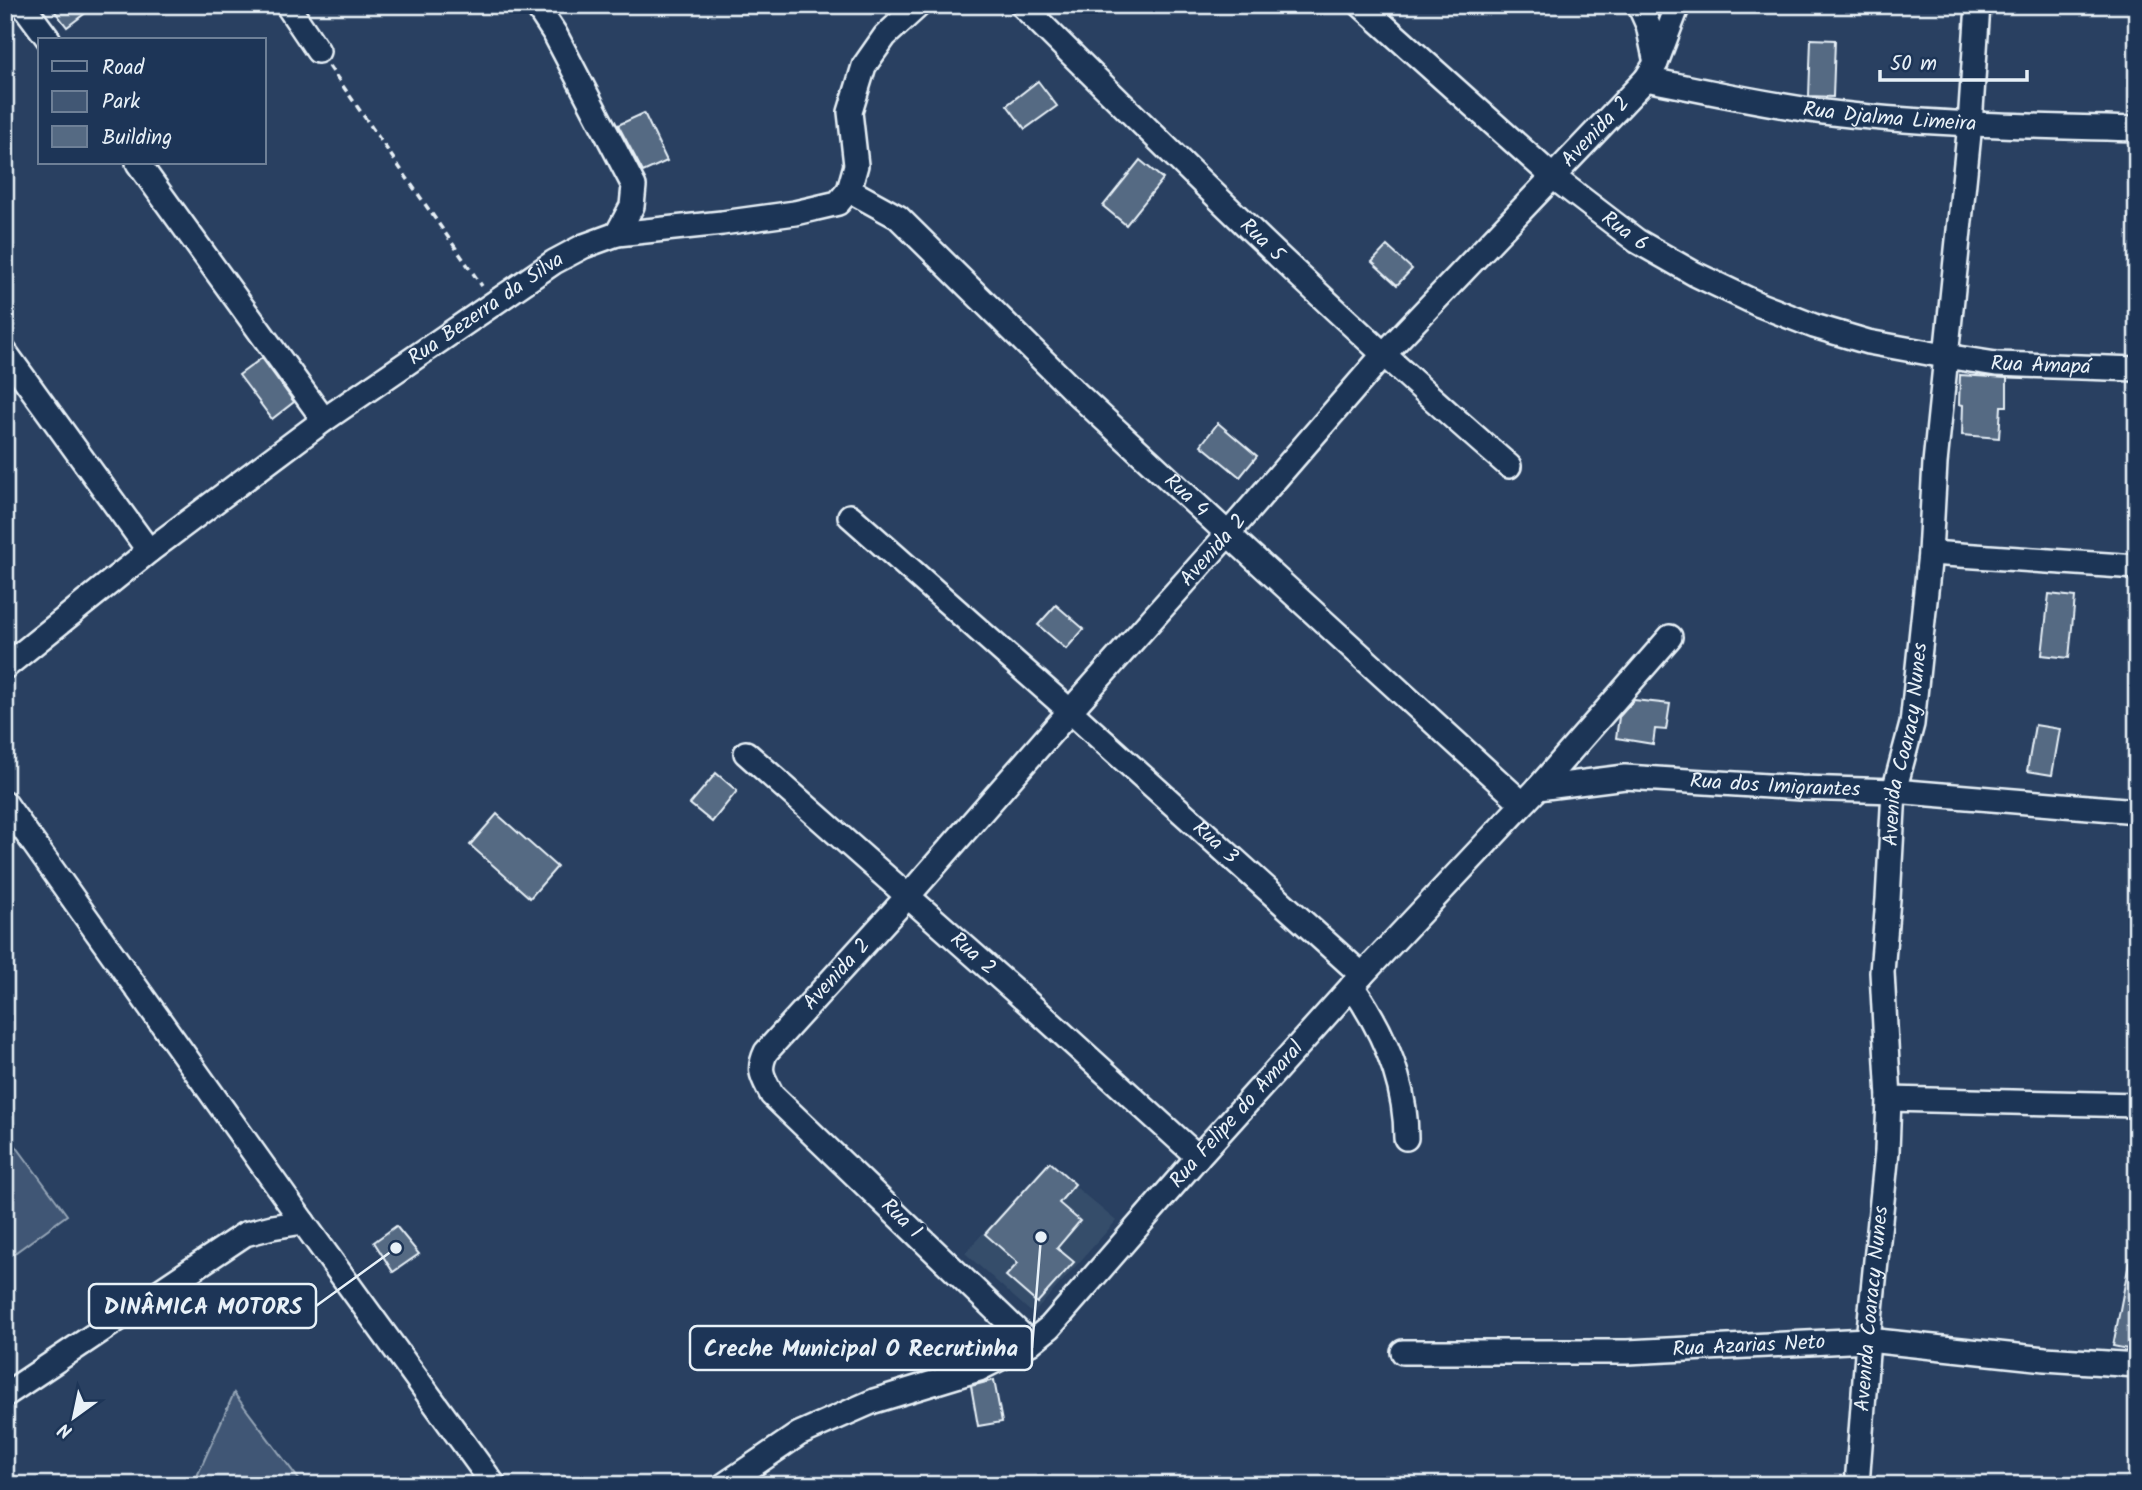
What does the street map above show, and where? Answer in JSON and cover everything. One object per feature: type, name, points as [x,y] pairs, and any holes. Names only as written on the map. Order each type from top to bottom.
[{"type":"street","points":[[23,5],[48,38]]},
{"type":"street","points":[[287,5],[318,51]]},
{"type":"street","points":[[536,5],[555,34],[634,186],[632,206],[617,234]]},
{"type":"street","points":[[844,196],[856,165],[850,112],[864,66],[885,36],[919,5]]},
{"type":"street","name":"Rua 5","points":[[1022,5],[1162,145],[1321,297],[1509,466]]},
{"type":"street","name":"Rua 6","points":[[1362,5],[1552,176],[1637,241],[1695,274],[1760,305],[1814,326],[1868,342],[1945,356]]},
{"type":"street","points":[[1639,5],[1648,25],[1651,71]]},
{"type":"street","name":"Avenida 2","points":[[772,1095],[762,1075],[761,1064],[766,1052],[908,896],[1384,354],[1651,71],[1678,5]]},
{"type":"street","name":"Avenida Coaracy Nunes","points":[[1857,1485],[1887,1151],[1889,1099],[1882,972],[1894,791],[1912,724],[1930,553],[1945,356],[1970,124],[1978,5]]},
{"type":"street","name":"Rua Djalma Limeira","points":[[1651,71],[1759,103],[1826,112],[1970,124],[2137,129]]},
{"type":"street","points":[[139,164],[324,420]]},
{"type":"street","name":"Rua Bezerra da Silva","points":[[5,667],[149,551],[324,420],[554,262],[584,246],[617,234],[795,212],[844,196]]},
{"type":"street","name":"Rua 4","points":[[844,196],[898,218],[1064,381],[1228,534],[1530,796]]},
{"type":"street","points":[[5,352],[149,551]]},
{"type":"street","name":"Rua Amapá","points":[[1945,356],[1996,364],[2137,369]]},
{"type":"street","name":"Rua 3","points":[[850,516],[1070,710],[1357,981],[1387,1044],[1399,1080],[1406,1120],[1406,1138]]},
{"type":"street","points":[[1930,553],[2137,567]]},
{"type":"street","name":"Rua Felipe do Amaral","points":[[724,1485],[799,1434],[874,1401],[979,1369],[1030,1343],[1049,1327],[1198,1157],[1357,981],[1530,796],[1670,637]]},
{"type":"street","name":"Rua 2","points":[[746,753],[1198,1157]]},
{"type":"street","name":"Rua dos Imigrantes","points":[[1530,796],[1625,777],[1894,791],[2137,811]]},
{"type":"street","points":[[8,814],[494,1485]]},
{"type":"street","name":"Rua 1","points":[[772,1095],[1030,1343]]},
{"type":"street","points":[[1889,1099],[2137,1105]]},
{"type":"street","points":[[5,1395],[245,1234],[303,1222]]},
{"type":"street","name":"Rua Azarias Neto","points":[[1404,1352],[1627,1352],[1868,1340],[2045,1359],[2137,1365]]},
{"type":"path","points":[[318,51],[494,302]]},
{"type":"shaded area","points":[[1047,1163],[1116,1221],[1033,1314],[965,1253]]},
{"type":"green space","points":[[5,1131],[67,1215],[5,1260]]},
{"type":"green space","points":[[234,1393],[303,1485],[191,1485]]},
{"type":"building","points":[[50,5],[96,5],[67,27]]},
{"type":"building","points":[[1811,39],[1835,40],[1833,97],[1809,96]]},
{"type":"building","points":[[1038,81],[1057,106],[1025,129],[1007,105]]},
{"type":"building","points":[[644,113],[667,161],[643,172],[618,125]]},
{"type":"building","points":[[1140,160],[1163,179],[1126,225],[1103,206]]},
{"type":"building","points":[[1387,246],[1412,269],[1397,285],[1372,262]]},
{"type":"building","points":[[262,358],[294,402],[272,419],[239,375]]},
{"type":"building","points":[[1960,375],[2007,378],[2007,406],[2001,406],[1999,438],[1962,435]]},
{"type":"building","points":[[1218,423],[1257,456],[1240,477],[1201,445]]},
{"type":"building","points":[[2049,594],[2075,597],[2069,658],[2042,655]]},
{"type":"building","points":[[1056,605],[1084,629],[1066,649],[1038,625]]},
{"type":"building","points":[[1634,700],[1670,704],[1666,730],[1655,729],[1653,744],[1616,738],[1619,717]]},
{"type":"building","points":[[2035,725],[2060,729],[2052,775],[2027,771]]},
{"type":"building","points":[[716,773],[737,791],[712,822],[690,804]]},
{"type":"building","points":[[497,814],[557,867],[530,898],[470,845]]},
{"type":"building","points":[[1050,1162],[1075,1184],[1059,1203],[1080,1221],[1057,1248],[1074,1262],[1037,1303],[1006,1276],[1018,1263],[985,1234]]},
{"type":"building","points":[[396,1226],[419,1254],[393,1272],[374,1242]]},
{"type":"building","points":[[2129,1263],[2137,1263],[2137,1351],[2113,1346]]},
{"type":"building","points":[[994,1380],[1002,1422],[978,1426],[971,1386]]},
{"type":"place","name":"Creche Municipal O Recrutinha","points":[[1041,1237]]},
{"type":"place","name":"DINÂMICA MOTORS","points":[[396,1248]]}]
